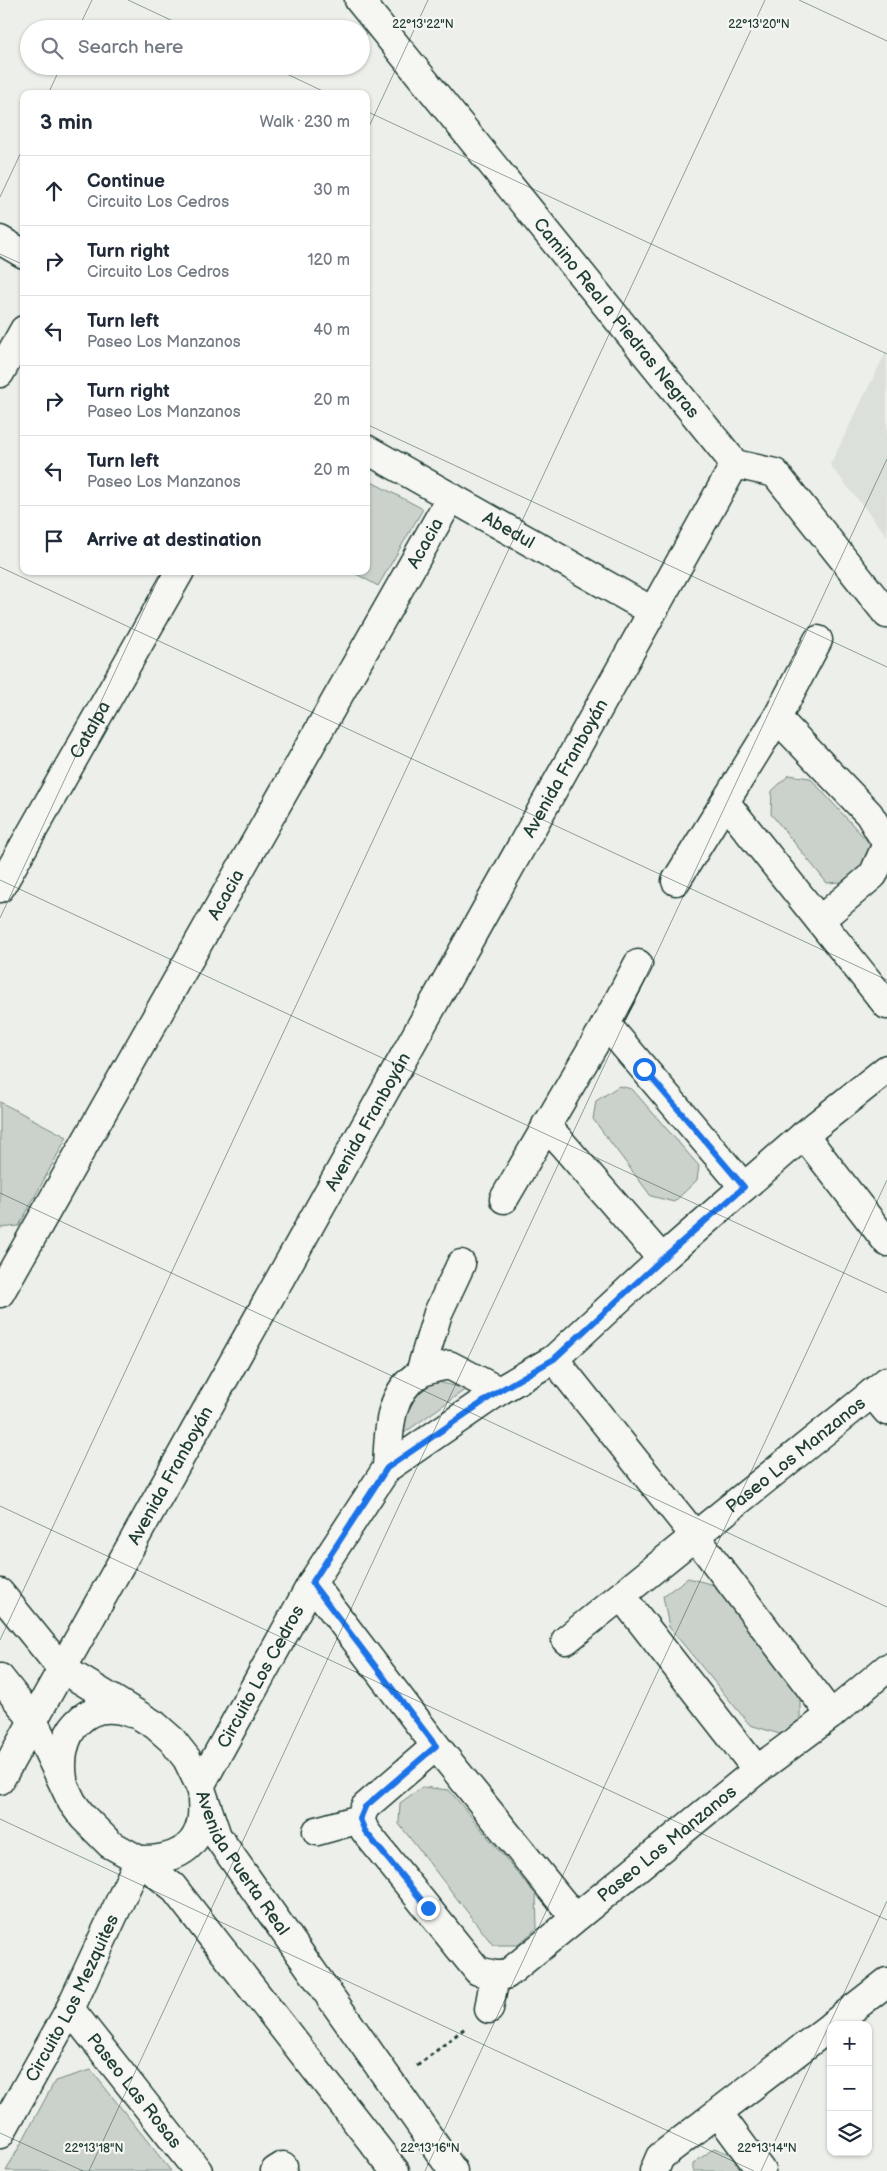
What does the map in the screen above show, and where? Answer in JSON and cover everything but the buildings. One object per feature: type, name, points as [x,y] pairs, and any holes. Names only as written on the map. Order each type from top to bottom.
[{"type":"street","name":"Camino Real a Piedras Negras","points":[[359,0],[735,464]]},
{"type":"street","points":[[0,240],[20,252]]},
{"type":"street","points":[[0,373],[20,337]]},
{"type":"street","name":"Abedul","points":[[370,451],[652,611]]},
{"type":"street","name":"Avenida Franboyán","points":[[0,1780],[735,464]]},
{"type":"street","points":[[735,464],[775,473],[887,614]]},
{"type":"street","name":"Acacia","points":[[1,1288],[451,497]]},
{"type":"street","name":"Catalpa","points":[[0,888],[178,575]]},
{"type":"street","points":[[676,881],[777,718],[818,640]]},
{"type":"street","points":[[777,718],[869,814],[887,844],[873,875],[820,920]]},
{"type":"street","points":[[725,802],[887,1004]]},
{"type":"street","points":[[504,1199],[606,1024],[638,964]]},
{"type":"street","points":[[606,1024],[744,1187]]},
{"type":"street","name":"Circuito Los Cedros","points":[[200,1786],[312,1583],[387,1468],[499,1391],[554,1359],[662,1259],[744,1187],[804,1135],[887,1070]]},
{"type":"street","points":[[546,1125],[662,1259]]},
{"type":"street","points":[[804,1135],[887,1242]]},
{"type":"street","points":[[420,1373],[438,1313],[461,1264]]},
{"type":"street","points":[[554,1359],[695,1536],[831,1715]]},
{"type":"street","name":"Circuito Los Cedros","points":[[387,1468],[390,1422],[401,1390],[420,1373],[449,1365],[499,1391]]},
{"type":"street","name":"Paseo Los Manzanos","points":[[566,1640],[695,1536],[882,1395]]},
{"type":"street","points":[[312,1583],[436,1746],[575,1918]]},
{"type":"street","name":"Avenida Puerta Real","points":[[0,1593],[61,1668],[155,1725],[178,1748],[200,1786],[216,1836],[453,2171]]},
{"type":"street","points":[[622,1596],[757,1770]]},
{"type":"street","name":"Paseo Los Manzanos","points":[[495,1975],[506,1975],[757,1770],[831,1715],[887,1668]]},
{"type":"street","points":[[0,1678],[33,1720],[64,1781],[72,1802],[91,1826],[110,1844],[139,1860],[173,1887],[395,2171]]},
{"type":"street","points":[[64,1781],[61,1762],[64,1745],[77,1723],[86,1715],[108,1708],[140,1716],[155,1725]]},
{"type":"street","points":[[436,1746],[365,1807],[360,1819],[365,1831],[478,1971],[495,1975],[489,2009]]},
{"type":"street","points":[[139,1860],[158,1860],[171,1857],[188,1846],[197,1835],[201,1825],[200,1786]]},
{"type":"street","points":[[317,1831],[360,1819]]},
{"type":"street","name":"Circuito Los Mezquites","points":[[0,2134],[70,2009],[139,1860]]},
{"type":"street","points":[[837,2021],[887,1982]]},
{"type":"street","name":"Paseo Las Rosas","points":[[70,2009],[198,2171]]},
{"type":"street","points":[[654,2171],[660,2157],[719,2114],[827,2029]]},
{"type":"street","points":[[719,2114],[761,2171]]},
{"type":"path","points":[[392,2087],[489,2009]]},
{"type":"shaded area","points":[[887,350],[887,536],[830,465]]},
{"type":"shaded area","points":[[370,481],[423,509],[378,586],[358,575],[370,575]]},
{"type":"shaded area","points":[[789,775],[810,778],[870,844],[870,866],[854,881],[827,883],[771,814],[772,791]]},
{"type":"shaded area","points":[[619,1086],[632,1089],[699,1166],[697,1180],[674,1202],[651,1196],[593,1119],[596,1101]]},
{"type":"shaded area","points":[[0,1102],[67,1137],[19,1226],[0,1228]]},
{"type":"shaded area","points":[[434,1381],[466,1389],[404,1433],[402,1419],[412,1393]]},
{"type":"shaded area","points":[[688,1578],[714,1585],[800,1694],[800,1724],[783,1735],[750,1725],[669,1627],[663,1596]]},
{"type":"shaded area","points":[[422,1787],[449,1790],[536,1895],[537,1928],[518,1945],[493,1945],[399,1824],[400,1803]]},
{"type":"shaded area","points":[[91,2070],[171,2171],[6,2171],[55,2081]]},
{"type":"shaded area","points":[[714,2148],[738,2157],[749,2171],[693,2171],[693,2164]]},
{"type":"route","points":[[428,1908],[365,1831],[360,1819],[365,1807],[436,1746],[312,1583],[387,1468],[499,1391],[554,1359],[662,1259],[744,1187],[644,1069]]}]
